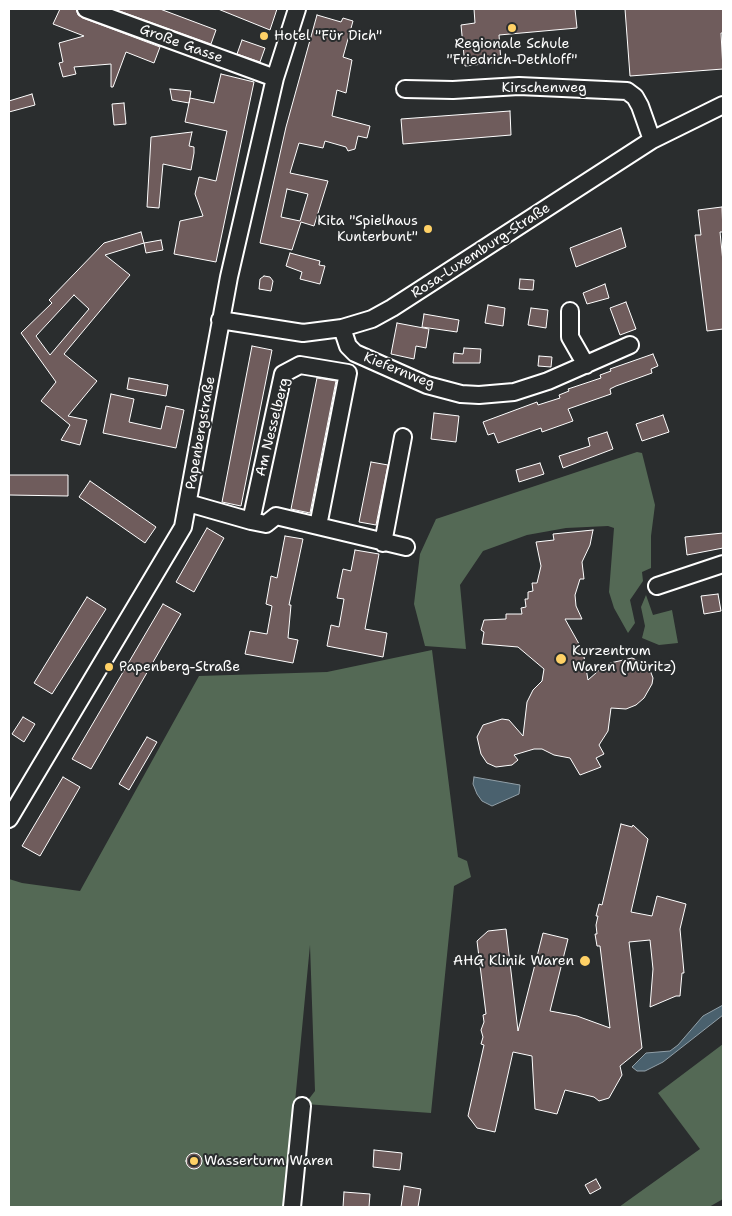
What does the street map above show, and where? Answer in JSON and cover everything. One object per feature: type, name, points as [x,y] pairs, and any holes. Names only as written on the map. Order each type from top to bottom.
[{"type":"street","name":"Große Gasse","points":[[86,9],[276,78]]},
{"type":"street","name":"Papenbergstraße","points":[[9,819],[178,539],[183,527],[220,320],[276,78],[297,9]]},
{"type":"street","name":"Kirschenweg","points":[[405,89],[453,90],[519,86],[627,91],[635,96],[652,140]]},
{"type":"street","name":"Rosa-Luxemburg-Straße","points":[[220,320],[303,333],[342,328],[372,318],[392,308],[652,140],[723,105]]},
{"type":"street","points":[[570,311],[570,337],[586,365]]},
{"type":"street","name":"Kiefernweg","points":[[342,328],[348,346],[355,353],[414,380],[461,394],[479,395],[514,392],[548,381],[630,345]]},
{"type":"street","name":"Am Nesselberg","points":[[251,521],[284,374],[300,365],[348,373],[318,526]]},
{"type":"street","points":[[383,543],[403,436]]},
{"type":"street","points":[[188,503],[251,521],[266,524],[276,516],[406,547]]},
{"type":"street","points":[[657,586],[723,564]]},
{"type":"street","points":[[292,1207],[302,1106]]},
{"type":"green space","points":[[637,452],[642,453],[655,505],[651,536],[651,568],[642,572],[643,581],[630,600],[635,623],[628,633],[614,608],[609,592],[614,528],[608,526],[566,528],[527,535],[483,551],[460,585],[466,649],[425,646],[414,604],[420,554],[436,519]]},
{"type":"green space","points":[[646,595],[653,615],[672,610],[678,643],[659,645],[642,638],[645,626],[641,607]]},
{"type":"green space","points":[[432,650],[458,857],[467,861],[471,877],[454,886],[431,1113],[305,1104],[315,1091],[310,945],[285,1207],[9,1207],[9,879],[22,883],[80,891],[199,676],[327,672]]},
{"type":"green space","points":[[723,1044],[723,1199],[709,1207],[619,1207],[700,1149],[658,1093]]},
{"type":"water","points":[[474,777],[520,785],[519,794],[492,806],[482,801],[477,794],[473,784]]},
{"type":"water","points":[[723,1005],[723,1015],[663,1062],[645,1071],[637,1071],[632,1067],[646,1053],[670,1051],[678,1045],[703,1016]]},
{"type":"building","points":[[60,9],[76,9],[78,15],[83,18],[160,47],[154,63],[126,52],[113,87],[111,87],[111,64],[74,67],[76,74],[63,77],[59,63],[63,62],[59,43],[84,36],[53,24]]},
{"type":"building","points":[[114,9],[160,9],[216,30],[211,44]]},
{"type":"building","points":[[218,9],[277,9],[270,30]]},
{"type":"building","points":[[474,9],[575,9],[577,28],[499,35],[501,62],[465,66],[461,25],[475,23]]},
{"type":"building","points":[[625,9],[723,9],[723,33],[721,33],[723,69],[630,76]]},
{"type":"building","points":[[317,15],[341,22],[343,18],[353,21],[343,57],[352,60],[346,93],[337,90],[332,116],[370,126],[367,138],[358,136],[355,149],[348,151],[346,147],[325,141],[323,148],[299,143],[290,173],[328,181],[314,226],[301,222],[292,250],[260,243],[286,127]],"holes":[[[287,189],[308,194],[300,221],[281,217]]]},
{"type":"building","points":[[242,40],[265,48],[260,62],[237,54]]},
{"type":"building","points":[[221,74],[254,82],[216,262],[174,254],[180,221],[203,216],[195,194],[199,177],[216,181],[227,131],[185,122],[190,98],[214,103]]},
{"type":"building","points":[[170,89],[191,91],[189,103],[172,100]]},
{"type":"building","points":[[32,94],[35,105],[9,112],[9,101]]},
{"type":"building","points":[[124,103],[126,124],[114,125],[112,104]]},
{"type":"building","points":[[510,111],[511,135],[403,144],[401,119]]},
{"type":"building","points":[[192,132],[189,146],[194,147],[191,170],[163,164],[159,208],[147,207],[151,137]]},
{"type":"building","points":[[722,207],[723,232],[720,232],[723,262],[723,329],[707,331],[695,235],[701,235],[698,210]]},
{"type":"building","points":[[621,228],[626,247],[576,267],[570,248]]},
{"type":"building","points":[[141,232],[144,243],[105,255],[130,275],[64,354],[97,381],[68,416],[87,420],[80,445],[61,440],[70,425],[41,401],[56,382],[21,333],[52,303],[49,300],[104,243]],"holes":[[[74,295],[89,309],[50,355],[36,336]]]},
{"type":"building","points":[[161,240],[163,250],[146,253],[144,243]]},
{"type":"building","points":[[290,253],[320,261],[319,265],[325,266],[320,284],[300,279],[302,272],[286,266]]},
{"type":"building","points":[[264,276],[270,277],[273,281],[271,291],[259,289],[260,279]]},
{"type":"building","points":[[520,279],[534,280],[533,290],[519,289]]},
{"type":"building","points":[[605,284],[609,298],[587,304],[583,293]]},
{"type":"building","points":[[626,302],[636,329],[620,335],[610,308]]},
{"type":"building","points":[[488,305],[505,308],[503,326],[485,323]]},
{"type":"building","points":[[531,308],[548,310],[546,328],[528,325]]},
{"type":"building","points":[[424,314],[459,320],[457,332],[422,327]]},
{"type":"building","points":[[397,323],[429,329],[426,348],[416,346],[414,359],[391,354]]},
{"type":"building","points":[[252,346],[272,350],[241,506],[222,502]]},
{"type":"building","points":[[464,348],[481,349],[480,363],[453,363],[454,353],[463,354]]},
{"type":"building","points":[[653,354],[658,366],[651,369],[652,373],[610,389],[611,394],[568,409],[573,421],[542,432],[541,428],[498,443],[494,433],[488,435],[483,422],[537,402],[538,405],[560,398],[559,395],[569,391],[568,389],[601,378],[600,375],[611,371],[610,369]]},
{"type":"building","points":[[539,356],[552,357],[551,367],[538,366]]},
{"type":"building","points":[[129,378],[168,385],[166,396],[127,389]]},
{"type":"building","points":[[317,378],[336,381],[310,513],[291,509]]},
{"type":"building","points":[[111,394],[134,399],[129,422],[161,429],[166,406],[184,410],[176,448],[103,433]]},
{"type":"building","points":[[434,413],[459,416],[456,442],[431,439]]},
{"type":"building","points":[[663,415],[669,432],[642,441],[636,424]]},
{"type":"building","points":[[607,432],[613,449],[563,468],[559,456],[590,446],[588,438]]},
{"type":"building","points":[[371,462],[388,465],[376,525],[359,522]]},
{"type":"building","points":[[540,463],[544,474],[519,482],[516,470]]},
{"type":"building","points":[[9,475],[68,475],[68,496],[9,495]]},
{"type":"building","points":[[90,481],[156,527],[145,543],[79,497]]},
{"type":"building","points":[[207,528],[224,538],[194,592],[176,582]]},
{"type":"building","points":[[593,530],[590,545],[582,562],[584,579],[580,579],[575,595],[576,606],[582,619],[565,619],[583,651],[588,680],[606,664],[632,658],[648,665],[653,678],[652,684],[644,698],[636,705],[626,709],[611,708],[608,731],[599,745],[604,754],[596,758],[601,767],[580,775],[570,758],[554,755],[542,749],[534,749],[514,755],[518,760],[512,765],[496,767],[487,763],[481,754],[477,737],[483,725],[502,719],[509,720],[523,736],[527,702],[533,690],[542,681],[544,669],[518,647],[482,644],[484,632],[481,630],[484,620],[506,619],[506,614],[522,614],[521,608],[526,607],[525,599],[528,599],[528,592],[533,591],[532,583],[537,583],[541,566],[536,542],[554,540],[553,534]]},
{"type":"building","points":[[723,533],[723,548],[687,555],[685,537]]},
{"type":"building","points":[[285,536],[303,539],[289,605],[291,605],[288,638],[298,640],[293,663],[245,654],[250,631],[267,634],[272,606],[266,604],[271,576],[277,578]]},
{"type":"building","points":[[355,550],[379,554],[365,629],[387,633],[383,657],[327,646],[331,625],[339,627],[344,599],[337,598],[343,569],[351,571]]},
{"type":"building","points":[[718,594],[721,611],[704,614],[701,596]]},
{"type":"building","points":[[87,597],[106,609],[52,694],[34,683]]},
{"type":"building","points":[[163,604],[181,614],[91,769],[72,759]]},
{"type":"building","points":[[23,717],[35,724],[24,742],[12,734]]},
{"type":"building","points":[[147,737],[157,742],[129,790],[119,784]]},
{"type":"building","points":[[63,777],[80,787],[40,856],[22,846]]},
{"type":"building","points":[[621,824],[632,827],[633,825],[648,839],[631,912],[652,916],[657,896],[686,904],[680,929],[684,973],[682,973],[680,996],[650,1007],[653,969],[650,940],[629,942],[642,1048],[620,1066],[622,1075],[609,1098],[599,1101],[594,1097],[565,1090],[557,1114],[535,1109],[532,1056],[513,1052],[495,1132],[477,1128],[468,1116],[484,1045],[481,1044],[483,1037],[481,1030],[484,1022],[483,1015],[486,1014],[477,941],[488,931],[506,929],[518,1031],[543,933],[568,939],[550,1011],[577,1016],[610,1028],[600,946],[597,946],[595,934],[597,934],[598,916],[596,916],[599,904],[602,905]]},
{"type":"building","points":[[374,1150],[402,1153],[400,1170],[373,1167]]},
{"type":"building","name":"Wasserturm Waren","points":[[191,1153],[197,1153],[202,1158],[200,1167],[191,1169],[186,1164],[186,1158]]},
{"type":"building","points":[[596,1179],[601,1188],[590,1194],[585,1185]]},
{"type":"building","points":[[404,1186],[421,1189],[418,1207],[401,1207]]},
{"type":"building","points":[[344,1192],[370,1194],[369,1207],[343,1207]]},
{"type":"place","name":"Regionale Schule \"Friedrich-Dethloff\"","points":[[512,28]]},
{"type":"place","name":"Hotel \"Für Dich\"","points":[[264,36]]},
{"type":"place","name":"Kita \"Spielhaus Kunterbunt\"","points":[[428,229]]},
{"type":"place","name":"Kurzentrum Waren (Müritz)","points":[[561,659]]},
{"type":"place","name":"Papenberg-Straße","points":[[109,667]]},
{"type":"place","name":"AHG Klinik Waren","points":[[585,961]]},
{"type":"place","name":"Wasserturm Waren","points":[[194,1161]]}]
